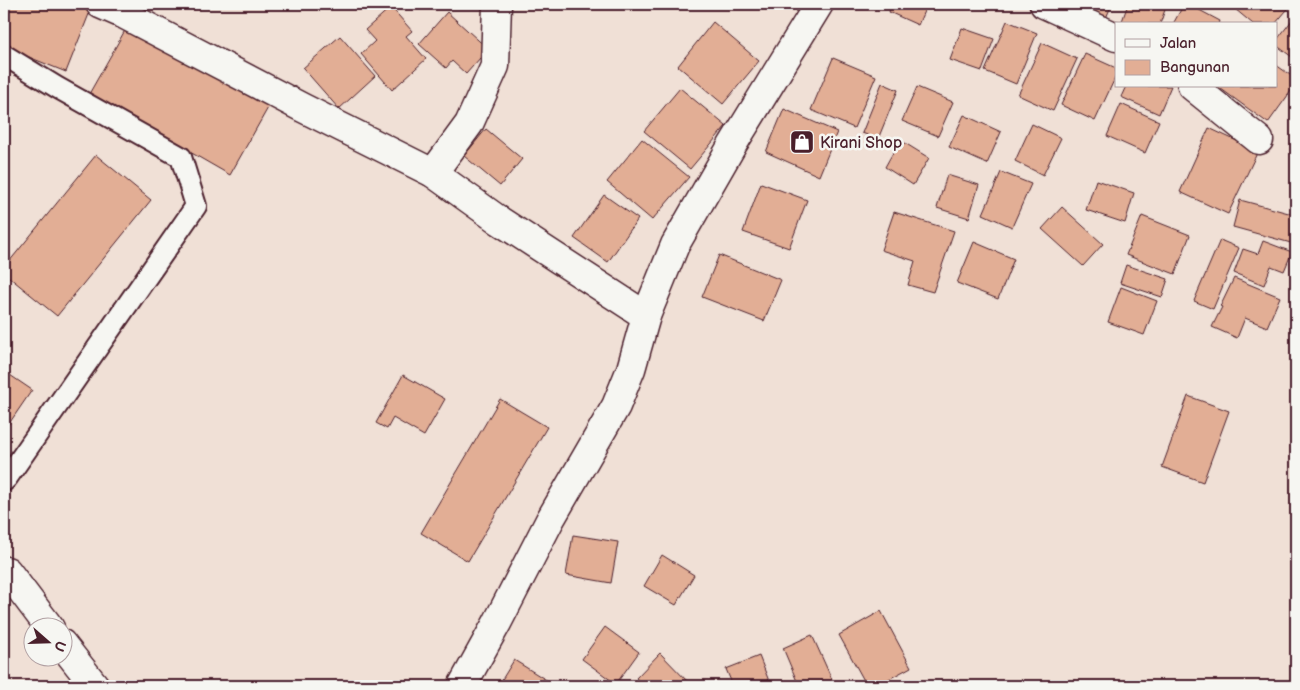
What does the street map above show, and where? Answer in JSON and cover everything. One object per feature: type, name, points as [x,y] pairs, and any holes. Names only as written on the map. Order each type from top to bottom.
[{"type":"street","points":[[100,4],[125,15],[303,108],[433,173],[500,221],[646,316]]},
{"type":"street","points":[[433,173],[469,124],[495,66],[496,4]]},
{"type":"street","points":[[462,686],[550,520],[616,406],[631,369],[646,316],[675,245],[733,144],[819,4]]},
{"type":"street","points":[[1044,4],[1115,37]]},
{"type":"street","points":[[1194,88],[1259,140]]},
{"type":"street","points":[[7,571],[42,618]]},
{"type":"street","points":[[72,657],[95,686]]},
{"type":"lane","points":[[4,55],[181,158],[196,206],[4,481]]},
{"type":"building","points":[[11,4],[93,4],[66,72],[4,47],[4,21]]},
{"type":"building","points":[[892,4],[927,4],[918,25],[889,12]]},
{"type":"building","points":[[1053,4],[1112,4],[1103,25]]},
{"type":"building","points":[[1128,4],[1167,4],[1161,22],[1122,22]]},
{"type":"building","points":[[1184,4],[1188,4],[1220,21],[1220,22],[1174,22]]},
{"type":"building","points":[[1229,4],[1292,4],[1277,22],[1251,22]]},
{"type":"building","points":[[391,7],[412,31],[406,36],[426,59],[392,90],[361,54],[375,41],[365,30]]},
{"type":"building","points":[[447,12],[488,49],[466,74],[452,61],[446,68],[419,44]]},
{"type":"building","points":[[1296,15],[1296,60],[1278,46],[1278,38]]},
{"type":"building","points":[[1007,21],[1037,33],[1016,84],[985,71]]},
{"type":"building","points":[[713,22],[759,61],[723,104],[678,66]]},
{"type":"building","points":[[128,25],[269,106],[230,175],[89,94]]},
{"type":"building","points":[[962,28],[994,39],[982,71],[950,60]]},
{"type":"building","points":[[340,36],[375,76],[339,109],[303,68]]},
{"type":"building","points":[[1042,43],[1077,59],[1053,111],[1018,95]]},
{"type":"building","points":[[1085,54],[1115,68],[1115,78],[1095,121],[1061,105]]},
{"type":"building","points":[[833,58],[876,76],[854,128],[811,110]]},
{"type":"building","points":[[1278,66],[1296,79],[1296,84],[1268,123],[1220,88],[1278,88]]},
{"type":"building","points":[[882,83],[898,90],[878,139],[862,133]]},
{"type":"building","points":[[917,87],[953,102],[938,136],[902,121]]},
{"type":"building","points":[[680,88],[726,126],[690,169],[644,131]]},
{"type":"building","points":[[1125,88],[1170,88],[1159,114],[1121,97]]},
{"type":"building","points":[[1121,104],[1159,121],[1145,153],[1107,136]]},
{"type":"building","name":"Kirani Shop","points":[[784,109],[837,132],[819,176],[766,152]]},
{"type":"building","points":[[964,115],[1001,132],[987,164],[949,147]]},
{"type":"building","points":[[1032,124],[1061,138],[1043,175],[1015,161]]},
{"type":"building","points":[[1209,128],[1258,151],[1228,214],[1180,192]]},
{"type":"building","points":[[486,129],[522,159],[500,186],[464,156]]},
{"type":"building","points":[[642,139],[689,177],[652,220],[607,182]]},
{"type":"building","points":[[900,140],[929,158],[913,185],[885,167]]},
{"type":"building","points":[[96,155],[151,200],[57,316],[4,273],[4,268]]},
{"type":"building","points":[[1001,172],[1031,184],[1012,227],[983,214]]},
{"type":"building","points":[[947,175],[979,185],[969,218],[937,208]]},
{"type":"building","points":[[1096,180],[1134,193],[1125,223],[1086,210]]},
{"type":"building","points":[[761,183],[807,200],[789,248],[743,232]]},
{"type":"building","points":[[604,195],[638,219],[608,262],[574,238]]},
{"type":"building","points":[[1240,200],[1296,215],[1291,243],[1233,227]]},
{"type":"building","points":[[1062,207],[1103,244],[1083,266],[1042,229]]},
{"type":"building","points":[[894,212],[954,231],[933,292],[908,285],[915,261],[881,250]]},
{"type":"building","points":[[1142,216],[1190,235],[1175,274],[1126,255]]},
{"type":"building","points":[[1220,240],[1239,248],[1213,309],[1194,301]]},
{"type":"building","points":[[1263,241],[1292,252],[1284,271],[1271,266],[1264,285],[1234,273],[1243,249],[1258,254]]},
{"type":"building","points":[[974,242],[1014,259],[998,299],[957,283]]},
{"type":"building","points":[[719,255],[781,280],[764,321],[702,297]]},
{"type":"building","points":[[1126,265],[1168,279],[1162,297],[1120,283]]},
{"type":"building","points":[[1234,278],[1280,297],[1267,327],[1245,318],[1237,338],[1212,327]]},
{"type":"building","points":[[1121,287],[1157,301],[1144,335],[1108,322]]},
{"type":"building","points":[[4,371],[32,390],[4,431]]},
{"type":"building","points":[[403,375],[445,399],[424,436],[393,418],[387,429],[376,423]]},
{"type":"building","points":[[1188,396],[1229,411],[1203,482],[1162,467]]},
{"type":"building","points":[[500,399],[547,427],[468,561],[421,533]]},
{"type":"building","points":[[573,535],[618,542],[611,583],[566,575]]},
{"type":"building","points":[[662,555],[694,575],[676,605],[644,586]]},
{"type":"building","points":[[881,611],[911,667],[876,686],[867,686],[839,635]]},
{"type":"building","points":[[605,627],[639,652],[616,684],[582,659]]},
{"type":"building","points":[[812,635],[834,684],[829,686],[799,686],[783,648]]},
{"type":"building","points":[[660,653],[689,683],[686,686],[644,686],[636,678]]},
{"type":"building","points":[[759,656],[771,686],[733,686],[726,669]]},
{"type":"building","points":[[514,660],[556,686],[498,686]]},
{"type":"place","name":"Kirani Shop","points":[[802,142]]}]
